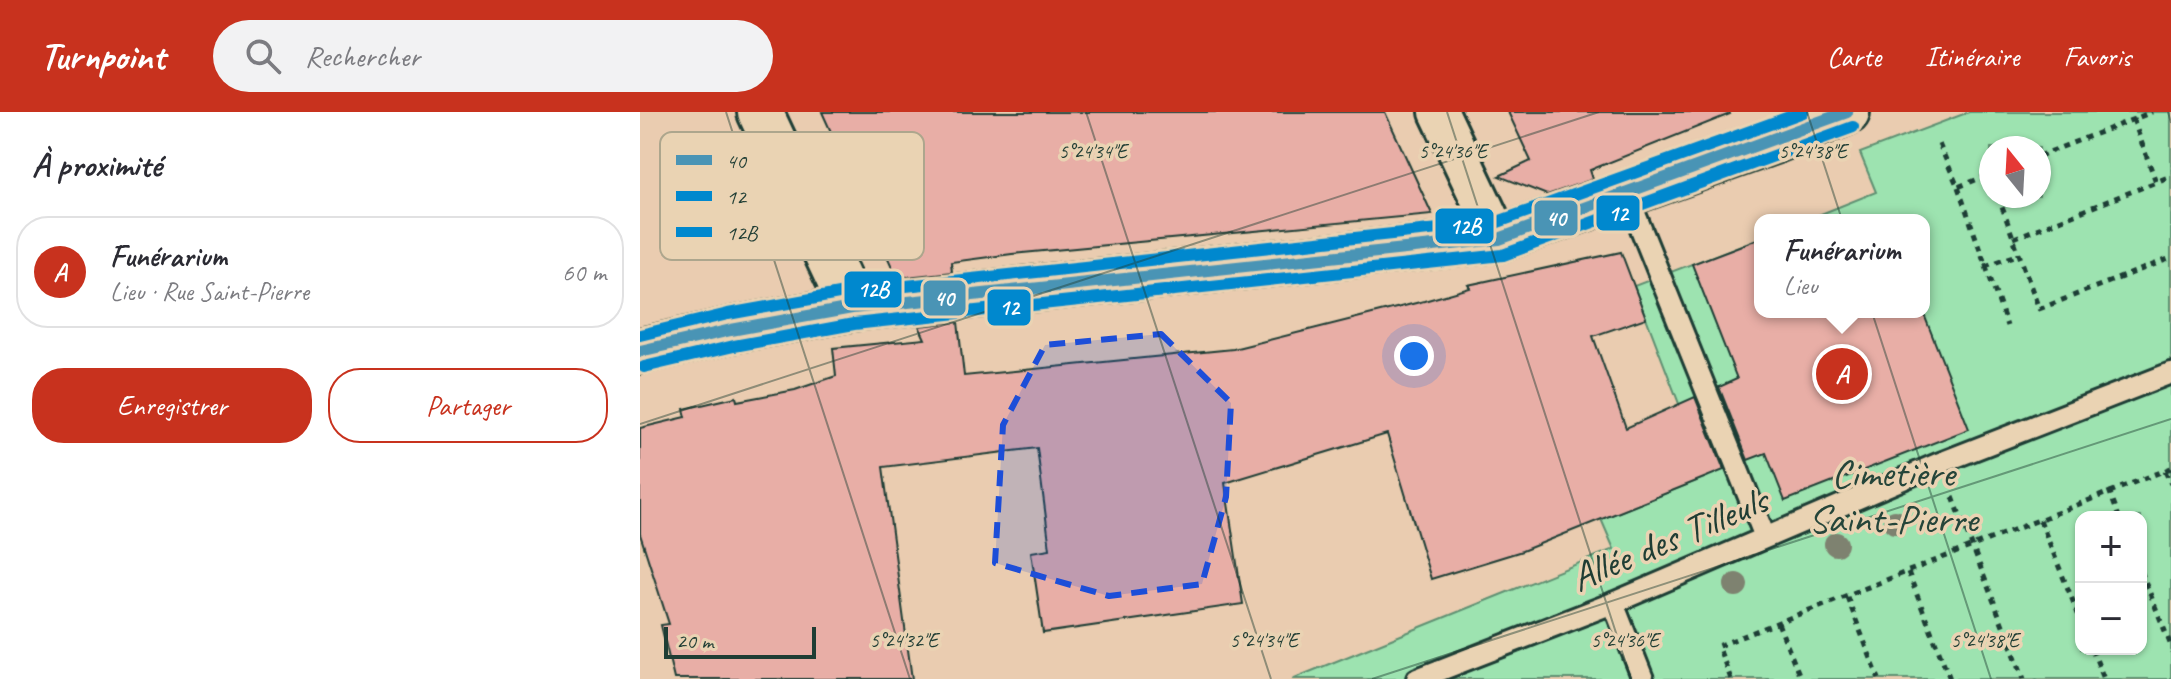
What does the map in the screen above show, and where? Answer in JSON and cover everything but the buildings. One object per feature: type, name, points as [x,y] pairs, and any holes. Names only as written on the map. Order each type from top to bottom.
[{"type":"main road","points":[[760,112],[769,132]]},
{"type":"main road","points":[[640,351],[731,330],[852,308],[1499,239],[1847,112]]},
{"type":"main road","points":[[829,260],[852,308]]},
{"type":"street","points":[[1439,112],[1499,239]]},
{"type":"lane","points":[[1627,194],[1765,537]]},
{"type":"lane","name":"Allée des Tilleuls","points":[[1417,679],[1613,603],[1940,463],[2171,373]]},
{"type":"lane","points":[[1613,603],[1643,679]]},
{"type":"path","points":[[2051,151],[2152,112]]},
{"type":"path","points":[[2133,119],[2156,182]]},
{"type":"path","points":[[1939,144],[1958,187],[2007,326]]},
{"type":"path","points":[[2014,238],[2171,176]]},
{"type":"path","points":[[1958,187],[1979,180]]},
{"type":"path","points":[[2003,208],[2039,309],[2171,258]]},
{"type":"path","points":[[1985,266],[2020,254]]},
{"type":"path","points":[[1940,463],[2024,679]]},
{"type":"path","points":[[1731,679],[1718,646],[2168,469],[2171,484]]},
{"type":"path","points":[[2109,490],[2117,511]]},
{"type":"path","points":[[2040,520],[2075,606]]},
{"type":"path","points":[[1908,572],[1950,679]]},
{"type":"path","points":[[2146,583],[2171,646]]},
{"type":"path","points":[[1847,597],[1879,679]]},
{"type":"path","points":[[1778,623],[1801,679]]},
{"type":"path","points":[[2094,655],[2104,679]]},
{"type":"highlighted area","points":[[1161,334],[1231,403],[1226,497],[1202,584],[1109,596],[995,563],[1003,425],[1045,345]]},
{"type":"green space","name":"Cimetière Saint-Pierre","points":[[1969,112],[2171,112],[2171,679],[1292,679],[1614,549],[1601,519],[1707,477],[1634,286],[1754,240],[1754,318],[1930,318],[1930,214],[1821,214],[1876,192],[1860,153]]},
{"type":"transit line","name":"12B","points":[[640,335],[728,314],[850,292],[1495,223],[1803,112]]},
{"type":"transit line","name":"40","points":[[640,351],[731,330],[852,308],[1499,239],[1847,112]]},
{"type":"transit line","name":"12","points":[[644,367],[734,346],[854,324],[1503,255],[1853,127]]},
{"type":"place","name":"Funérarium","points":[[1842,374]]}]
